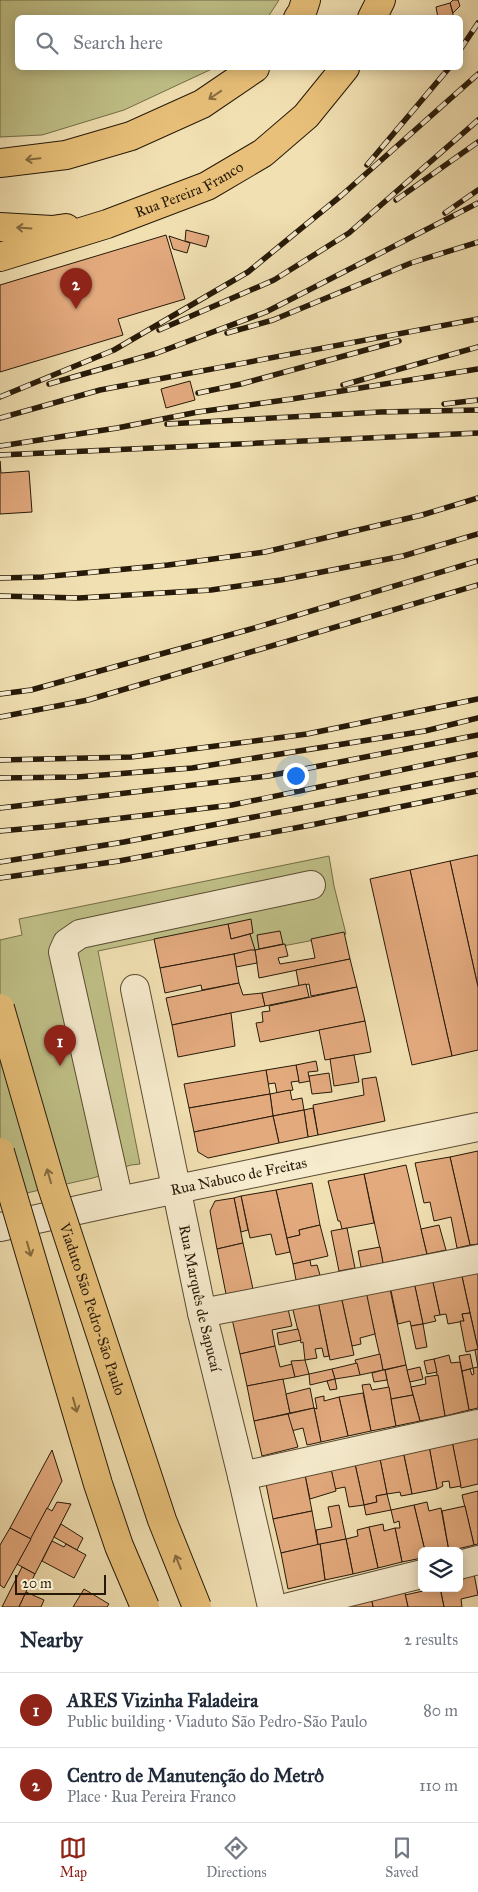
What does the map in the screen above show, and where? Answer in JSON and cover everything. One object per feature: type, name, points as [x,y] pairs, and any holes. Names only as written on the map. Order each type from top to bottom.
[{"type":"main road","points":[[300,15],[306,0]]},
{"type":"main road","points":[[374,15],[381,0]]},
{"type":"main road","points":[[0,162],[66,155],[131,136],[202,104],[252,70]]},
{"type":"main road","name":"Rua Pereira Franco","points":[[0,257],[107,224],[207,186],[264,153],[306,116],[343,70]]},
{"type":"main road","points":[[0,227],[52,230],[107,224]]},
{"type":"main road","name":"Viaduto São Pedro-São Paulo","points":[[0,1008],[52,1188],[159,1511],[197,1607]]},
{"type":"main road","points":[[0,1152],[98,1484],[119,1546],[145,1607]]},
{"type":"street","points":[[119,1201],[63,952],[67,943],[80,934],[311,885]]},
{"type":"street","name":"Rua Marquês de Sapucaí","points":[[135,989],[202,1313],[272,1607]]},
{"type":"street","name":"Rua Nabuco de Freitas","points":[[0,1227],[478,1127]]},
{"type":"street","points":[[202,1313],[478,1259]]},
{"type":"street","points":[[242,1476],[478,1424]]},
{"type":"street","points":[[463,1564],[478,1560]]},
{"type":"street","points":[[289,1607],[418,1575]]},
{"type":"green space","points":[[0,0],[279,0],[269,15],[15,15],[15,70],[210,70],[124,110],[42,135],[0,137]]},
{"type":"green space","points":[[329,856],[334,886],[346,934],[162,969],[156,939],[98,951],[140,1164],[131,1165],[93,1178],[0,1199],[0,940],[22,935],[19,919]]},
{"type":"building","points":[[453,0],[458,0],[460,6],[453,13],[450,3]]},
{"type":"building","points":[[450,3],[453,15],[437,15],[436,7]]},
{"type":"building","points":[[186,230],[209,236],[206,247],[185,241]]},
{"type":"building","points":[[166,235],[185,299],[118,319],[123,335],[0,372],[0,285]]},
{"type":"building","points":[[169,236],[190,243],[187,253],[173,249]]},
{"type":"building","points":[[190,381],[195,400],[166,408],[161,389]]},
{"type":"building","points":[[0,461],[1,473],[29,471],[32,512],[0,514]]},
{"type":"building","points":[[478,855],[478,987],[450,861]]},
{"type":"building","points":[[450,861],[478,987],[478,1050],[452,1056],[410,870]]},
{"type":"building","points":[[410,870],[452,1056],[412,1065],[370,879]]},
{"type":"building","points":[[251,919],[253,933],[231,939],[228,924]]},
{"type":"building","points":[[228,924],[231,939],[250,934],[255,950],[160,968],[154,939]]},
{"type":"building","points":[[280,931],[283,944],[259,949],[257,935]]},
{"type":"building","points":[[344,932],[350,959],[259,978],[255,950],[285,944],[288,956],[278,958],[280,964],[315,958],[311,939]]},
{"type":"building","points":[[255,950],[257,963],[236,967],[234,954]]},
{"type":"building","points":[[234,954],[239,983],[202,990],[201,985],[165,993],[160,968]]},
{"type":"building","points":[[350,959],[357,987],[311,996],[309,984],[299,986],[296,970]]},
{"type":"building","points":[[239,983],[243,995],[262,993],[265,1006],[172,1025],[166,998]]},
{"type":"building","points":[[306,984],[309,997],[265,1006],[262,993]]},
{"type":"building","points":[[357,987],[365,1021],[260,1042],[256,1023],[263,1022],[262,1012],[270,1011],[269,1006]]},
{"type":"building","points":[[231,1013],[235,1046],[178,1057],[172,1025]]},
{"type":"building","points":[[365,1021],[371,1052],[325,1060],[319,1030]]},
{"type":"building","points":[[354,1055],[359,1082],[334,1086],[330,1059]]},
{"type":"building","points":[[316,1061],[318,1071],[308,1072],[310,1081],[299,1083],[296,1065]]},
{"type":"building","points":[[296,1065],[299,1081],[291,1082],[293,1090],[277,1093],[275,1083],[268,1084],[266,1070]]},
{"type":"building","points":[[266,1070],[270,1094],[189,1108],[184,1084]]},
{"type":"building","points":[[329,1073],[332,1092],[312,1094],[309,1076]]},
{"type":"building","points":[[376,1077],[385,1121],[318,1135],[313,1105],[364,1095],[362,1079]]},
{"type":"building","points":[[290,1090],[292,1100],[302,1098],[304,1110],[273,1116],[270,1094]]},
{"type":"building","points":[[270,1094],[273,1116],[194,1132],[189,1108]]},
{"type":"building","points":[[313,1108],[318,1135],[308,1137],[304,1110]]},
{"type":"building","points":[[304,1110],[308,1137],[279,1143],[273,1116]]},
{"type":"building","points":[[273,1116],[279,1143],[208,1158],[198,1152],[194,1132]]},
{"type":"building","points":[[478,1151],[478,1244],[470,1245],[450,1157]]},
{"type":"building","points":[[450,1157],[470,1245],[457,1248],[451,1217],[434,1221],[430,1202],[424,1203],[415,1163]]},
{"type":"building","points":[[406,1165],[427,1254],[383,1263],[364,1174]]},
{"type":"building","points":[[364,1174],[374,1223],[342,1229],[340,1221],[338,1221],[328,1181]]},
{"type":"building","points":[[312,1183],[320,1225],[299,1230],[300,1235],[287,1238],[276,1190]]},
{"type":"building","points":[[276,1190],[290,1252],[276,1255],[271,1234],[250,1238],[241,1196]]},
{"type":"building","points":[[241,1196],[248,1230],[241,1232],[234,1198]]},
{"type":"building","points":[[234,1198],[243,1243],[217,1249],[210,1211],[215,1201]]},
{"type":"building","points":[[320,1225],[328,1256],[293,1264],[287,1238],[300,1235],[299,1230]]},
{"type":"building","points":[[439,1225],[446,1250],[427,1254],[421,1229]]},
{"type":"building","points":[[347,1228],[355,1268],[339,1271],[331,1231]]},
{"type":"building","points":[[243,1243],[253,1289],[226,1294],[217,1249]]},
{"type":"building","points":[[380,1247],[383,1263],[361,1267],[358,1251]]},
{"type":"building","points":[[310,1260],[311,1266],[317,1265],[320,1275],[296,1280],[293,1264]]},
{"type":"building","points":[[478,1269],[478,1349],[461,1272]]},
{"type":"building","points":[[461,1272],[470,1313],[462,1314],[464,1321],[448,1324],[446,1314],[440,1315],[432,1278]]},
{"type":"building","points":[[432,1278],[440,1315],[434,1316],[436,1321],[423,1324],[414,1282]]},
{"type":"building","points":[[414,1282],[423,1324],[411,1326],[410,1321],[398,1324],[390,1286]]},
{"type":"building","points":[[390,1289],[406,1365],[383,1370],[366,1294]]},
{"type":"building","points":[[366,1291],[375,1334],[360,1338],[361,1344],[352,1346],[341,1296]]},
{"type":"building","points":[[341,1296],[354,1355],[330,1360],[318,1301]]},
{"type":"building","points":[[318,1301],[329,1356],[324,1357],[322,1348],[315,1349],[317,1358],[305,1360],[303,1342],[301,1343],[292,1306]]},
{"type":"building","points":[[288,1309],[292,1326],[272,1330],[275,1346],[240,1354],[232,1319]]},
{"type":"building","points":[[470,1313],[478,1349],[466,1352],[460,1321],[464,1321],[462,1314]]},
{"type":"building","points":[[423,1324],[427,1347],[416,1349],[411,1326]]},
{"type":"building","points":[[298,1329],[301,1340],[279,1345],[277,1333]]},
{"type":"building","points":[[275,1346],[280,1367],[292,1364],[295,1377],[247,1386],[240,1354]]},
{"type":"building","points":[[478,1349],[478,1367],[475,1350]]},
{"type":"building","points":[[380,1354],[383,1370],[360,1375],[355,1360]]},
{"type":"building","points":[[470,1354],[473,1368],[462,1371],[459,1356]]},
{"type":"building","points":[[449,1355],[451,1363],[460,1362],[469,1410],[445,1416],[434,1359]]},
{"type":"building","points":[[434,1359],[437,1372],[427,1374],[424,1361]]},
{"type":"building","points":[[305,1360],[309,1374],[295,1377],[291,1361]]},
{"type":"building","points":[[357,1363],[360,1375],[335,1379],[332,1369]]},
{"type":"building","points":[[406,1365],[413,1395],[391,1399],[385,1370]]},
{"type":"building","points":[[420,1367],[423,1379],[410,1382],[407,1370]]},
{"type":"building","points":[[478,1367],[478,1408],[469,1410],[462,1371],[470,1369],[472,1375],[474,1374],[473,1368]]},
{"type":"building","points":[[332,1369],[335,1379],[310,1385],[309,1374]]},
{"type":"building","points":[[385,1370],[387,1380],[374,1382],[372,1373]]},
{"type":"building","points":[[438,1375],[445,1416],[420,1421],[411,1387],[426,1384],[425,1377]]},
{"type":"building","points":[[283,1379],[290,1413],[254,1421],[247,1386]]},
{"type":"building","points":[[335,1379],[337,1389],[330,1390],[327,1381]]},
{"type":"building","points":[[370,1384],[372,1390],[389,1387],[396,1426],[371,1431],[362,1385]]},
{"type":"building","points":[[310,1388],[314,1408],[290,1413],[286,1394]]},
{"type":"building","points":[[363,1393],[371,1431],[348,1436],[339,1397]]},
{"type":"building","points":[[413,1395],[420,1421],[396,1426],[391,1399]]},
{"type":"building","points":[[324,1396],[324,1401],[339,1397],[348,1436],[321,1442],[314,1408],[317,1409],[315,1398]]},
{"type":"building","points":[[314,1408],[321,1442],[307,1445],[303,1428],[291,1431],[288,1414]]},
{"type":"building","points":[[288,1414],[298,1447],[262,1456],[254,1421]]},
{"type":"building","points":[[478,1435],[478,1484],[461,1488],[452,1441]]},
{"type":"building","points":[[452,1441],[461,1486],[450,1488],[449,1481],[442,1482],[443,1486],[437,1489],[429,1446]]},
{"type":"building","points":[[429,1446],[437,1489],[412,1494],[403,1451]]},
{"type":"building","points":[[52,1450],[62,1481],[31,1539],[10,1528]]},
{"type":"building","points":[[403,1451],[412,1494],[401,1496],[400,1492],[387,1494],[380,1459]]},
{"type":"building","points":[[380,1459],[387,1494],[376,1496],[377,1502],[364,1505],[355,1464]]},
{"type":"building","points":[[355,1464],[364,1505],[349,1507],[345,1487],[335,1489],[331,1469]]},
{"type":"building","points":[[331,1469],[336,1491],[310,1499],[305,1475]]},
{"type":"building","points":[[305,1475],[312,1511],[273,1519],[266,1484]]},
{"type":"building","points":[[478,1491],[478,1544],[474,1545],[462,1495]]},
{"type":"building","points":[[387,1494],[391,1510],[366,1515],[364,1505],[377,1502],[376,1496]]},
{"type":"building","points":[[57,1502],[71,1504],[35,1574],[17,1564],[47,1508],[52,1511]]},
{"type":"building","points":[[427,1502],[429,1511],[441,1508],[448,1547],[424,1547],[414,1505]]},
{"type":"building","points":[[339,1505],[346,1539],[318,1545],[316,1530],[332,1527],[328,1507]]},
{"type":"building","points":[[414,1505],[424,1547],[418,1547],[418,1559],[402,1562],[395,1528],[400,1528],[399,1521],[394,1523],[391,1510]]},
{"type":"building","points":[[465,1506],[474,1545],[463,1548],[448,1547],[442,1511]]},
{"type":"building","points":[[312,1511],[318,1545],[281,1553],[273,1519]]},
{"type":"building","points":[[61,1524],[83,1538],[77,1550],[54,1537]]},
{"type":"building","points":[[383,1524],[384,1531],[395,1528],[402,1562],[378,1568],[369,1527]]},
{"type":"building","points":[[369,1527],[378,1568],[353,1574],[346,1539],[358,1536],[357,1530]]},
{"type":"building","points":[[10,1528],[31,1539],[4,1588],[0,1585],[0,1545]]},
{"type":"building","points":[[346,1539],[353,1574],[325,1580],[320,1544]]},
{"type":"building","points":[[52,1541],[64,1547],[66,1544],[86,1555],[74,1578],[42,1561]]},
{"type":"building","points":[[320,1544],[325,1580],[288,1589],[281,1553]]},
{"type":"building","points":[[22,1567],[35,1574],[19,1607],[2,1607]]},
{"type":"building","points":[[474,1574],[478,1595],[461,1599],[462,1607],[444,1607],[441,1592],[463,1592],[463,1576]]},
{"type":"building","points":[[84,1589],[109,1604],[107,1607],[73,1607]]},
{"type":"building","points":[[404,1589],[408,1607],[373,1607],[371,1597]]},
{"type":"building","points":[[26,1592],[44,1600],[41,1607],[19,1607]]},
{"type":"building","points":[[418,1592],[441,1592],[444,1607],[408,1607],[405,1595]]},
{"type":"building","points":[[371,1597],[373,1607],[338,1607]]},
{"type":"railway","points":[[463,46],[478,23]]},
{"type":"railway","points":[[367,165],[447,70]]},
{"type":"railway","points":[[0,397],[114,350],[248,272],[342,195],[478,74]]},
{"type":"railway","points":[[159,330],[274,280],[349,233],[478,120]]},
{"type":"railway","points":[[396,200],[478,142]]},
{"type":"railway","points":[[445,213],[478,190]]},
{"type":"railway","points":[[49,384],[157,353],[266,312],[478,203]]},
{"type":"railway","points":[[227,333],[273,320],[411,263],[478,242]]},
{"type":"railway","points":[[0,418],[100,390],[478,319]]},
{"type":"railway","points":[[198,393],[241,384],[399,341]]},
{"type":"railway","points":[[343,385],[478,347]]},
{"type":"railway","points":[[0,446],[117,428],[198,412],[478,369]]},
{"type":"railway","points":[[444,404],[478,400]]},
{"type":"railway","points":[[167,424],[380,412],[478,410]]},
{"type":"railway","points":[[0,455],[478,433]]},
{"type":"railway","points":[[0,578],[42,577],[168,565],[265,552],[422,515],[478,498]]},
{"type":"railway","points":[[0,596],[79,598],[211,590],[281,580],[403,556],[478,534]]},
{"type":"railway","points":[[0,694],[31,690],[251,629],[478,561]]},
{"type":"railway","points":[[0,717],[88,700],[478,585]]},
{"type":"railway","points":[[0,760],[131,757],[307,734],[478,699]]},
{"type":"railway","points":[[0,778],[77,777],[192,768],[425,731],[478,718]]},
{"type":"railway","points":[[0,808],[268,776],[478,735]]},
{"type":"railway","points":[[0,831],[232,805],[478,754]]},
{"type":"railway","points":[[0,862],[124,842],[478,774]]},
{"type":"railway","points":[[0,878],[119,861],[478,791]]},
{"type":"place","name":"Centro de Manutenção do Metrô","points":[[76,309]]},
{"type":"place","name":"ARES Vizinha Faladeira","points":[[60,1066]]}]
